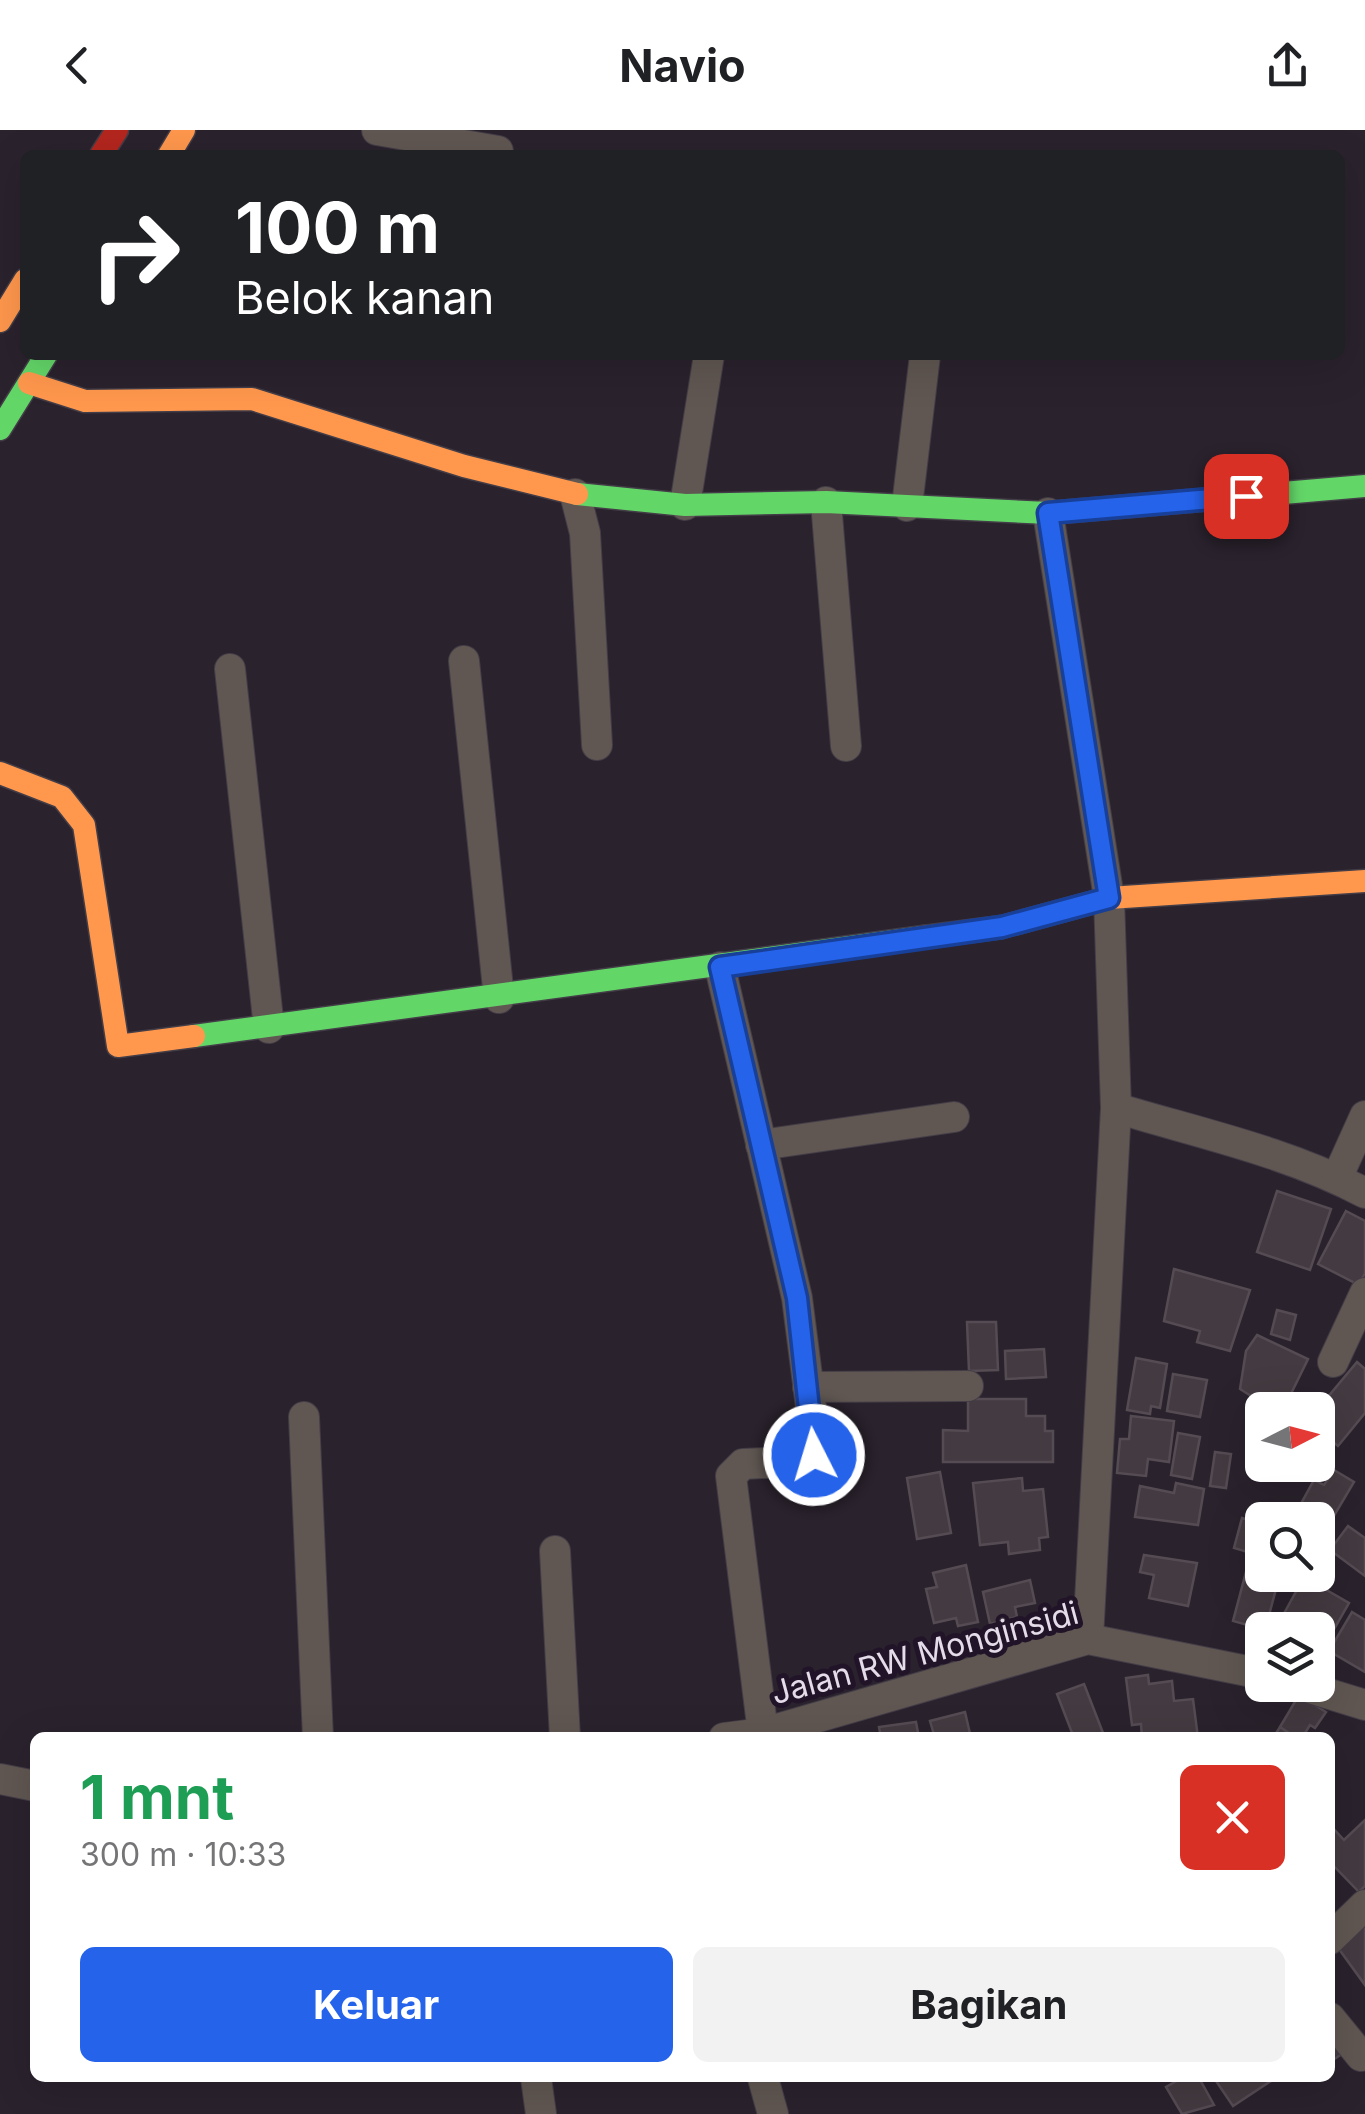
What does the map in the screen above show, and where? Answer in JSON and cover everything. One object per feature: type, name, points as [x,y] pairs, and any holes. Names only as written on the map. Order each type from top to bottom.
[{"type":"main road","points":[[0,321],[20,288]]},
{"type":"main road","points":[[0,429],[43,360]]},
{"type":"main road","points":[[28,383],[84,401],[269,402],[464,466],[575,494],[684,505],[826,502],[1048,513],[1365,486]]},
{"type":"main road","points":[[0,773],[62,797],[84,824],[118,1046],[499,998],[1002,927],[1109,898],[1365,881]]},
{"type":"street","points":[[377,130],[492,150]]},
{"type":"street","points":[[684,505],[708,360]]},
{"type":"street","points":[[906,506],[925,360]]},
{"type":"street","points":[[575,494],[585,533],[597,745]]},
{"type":"street","points":[[826,502],[846,746]]},
{"type":"street","points":[[1048,513],[1109,898],[1116,1108],[1088,1639]]},
{"type":"street","points":[[464,661],[499,998]]},
{"type":"street","points":[[230,669],[268,1028]]},
{"type":"street","points":[[720,967],[797,1298],[814,1455],[808,1460],[738,1465],[731,1476],[763,1732]]},
{"type":"street","points":[[1116,1108],[1337,1178],[1365,1193]]},
{"type":"street","points":[[761,1145],[954,1116]]},
{"type":"street","points":[[1337,1178],[1365,1116]]},
{"type":"street","points":[[1332,1362],[1365,1294]]},
{"type":"street","points":[[808,1387],[968,1386]]},
{"type":"street","points":[[304,1417],[318,1732]]},
{"type":"street","points":[[555,1551],[565,1732]]},
{"type":"street","name":"Jalan RW Monginsidi","points":[[766,1732],[1088,1639],[1245,1671]]},
{"type":"street","points":[[1335,1696],[1365,1705]]},
{"type":"street","points":[[0,1779],[30,1785]]},
{"type":"street","points":[[1335,1934],[1365,1905]]},
{"type":"street","points":[[1335,2024],[1361,2056]]},
{"type":"street","points":[[537,2082],[541,2114]]},
{"type":"street","points":[[764,2082],[774,2114]]},
{"type":"building","points":[[1277,1191],[1331,1209],[1310,1270],[1257,1252]]},
{"type":"building","points":[[1346,1211],[1365,1221],[1365,1273],[1359,1285],[1318,1264]]},
{"type":"building","points":[[1174,1269],[1250,1290],[1230,1351],[1197,1342],[1200,1331],[1164,1321]]},
{"type":"building","points":[[1277,1310],[1296,1315],[1290,1340],[1271,1334]]},
{"type":"building","points":[[967,1322],[996,1322],[998,1370],[969,1371]]},
{"type":"building","points":[[1257,1335],[1308,1359],[1292,1392],[1245,1392],[1240,1389],[1246,1351]]},
{"type":"building","points":[[1044,1349],[1046,1377],[1006,1379],[1005,1351]]},
{"type":"building","points":[[1136,1358],[1167,1364],[1160,1408],[1151,1406],[1150,1414],[1127,1410]]},
{"type":"building","points":[[1357,1362],[1365,1369],[1365,1413],[1338,1446],[1335,1392]]},
{"type":"building","points":[[1173,1374],[1207,1380],[1200,1417],[1167,1411]]},
{"type":"building","points":[[968,1399],[1026,1399],[1026,1416],[1045,1416],[1045,1431],[1053,1431],[1053,1462],[943,1462],[943,1430],[968,1431]]},
{"type":"building","points":[[1131,1416],[1174,1421],[1169,1462],[1148,1459],[1146,1476],[1117,1473],[1120,1439],[1129,1439]]},
{"type":"building","points":[[1178,1433],[1200,1437],[1192,1479],[1171,1475]]},
{"type":"building","points":[[1215,1452],[1231,1454],[1226,1488],[1210,1486]]},
{"type":"building","points":[[1335,1471],[1354,1482],[1335,1514],[1335,1502],[1302,1502],[1313,1482],[1335,1482]]},
{"type":"building","points":[[940,1472],[951,1533],[917,1539],[907,1478]]},
{"type":"building","points":[[1022,1478],[1023,1491],[1043,1489],[1048,1537],[1039,1538],[1040,1550],[1009,1554],[1008,1542],[980,1545],[973,1483]]},
{"type":"building","points":[[1176,1483],[1204,1489],[1198,1525],[1135,1517],[1140,1486],[1174,1493]]},
{"type":"building","points":[[1242,1518],[1245,1519],[1245,1551],[1234,1548]]},
{"type":"building","points":[[1348,1526],[1365,1538],[1365,1576],[1335,1554],[1335,1543]]},
{"type":"building","points":[[1144,1555],[1197,1563],[1188,1606],[1149,1598],[1154,1575],[1140,1572]]},
{"type":"building","points":[[966,1565],[978,1622],[958,1626],[956,1618],[934,1623],[926,1589],[937,1587],[933,1573]]},
{"type":"building","points":[[1245,1576],[1245,1592],[1275,1592],[1270,1612],[1245,1612],[1245,1624],[1233,1621]]},
{"type":"building","points":[[1030,1580],[1035,1603],[1015,1607],[1017,1617],[990,1624],[983,1592]]},
{"type":"building","points":[[1296,1592],[1330,1592],[1349,1603],[1335,1628],[1335,1612],[1285,1612]]},
{"type":"building","points":[[1352,1612],[1365,1620],[1365,1672],[1335,1654],[1335,1641]]},
{"type":"building","points":[[1148,1675],[1149,1684],[1172,1681],[1174,1701],[1193,1699],[1197,1732],[1142,1732],[1141,1724],[1132,1725],[1126,1678]]},
{"type":"building","points":[[1084,1684],[1103,1732],[1072,1732],[1057,1694]]},
{"type":"building","points":[[1295,1702],[1310,1702],[1326,1712],[1315,1728],[1310,1725],[1306,1732],[1287,1732],[1280,1727]]},
{"type":"building","points":[[965,1712],[970,1732],[933,1732],[930,1721]]},
{"type":"building","points":[[916,1722],[918,1732],[880,1732],[879,1727]]},
{"type":"building","points":[[1365,1820],[1365,1886],[1359,1892],[1335,1867],[1335,1830],[1344,1840]]},
{"type":"building","points":[[1365,1924],[1365,1985],[1336,1945]]},
{"type":"building","points":[[1335,2037],[1345,2052],[1335,2059]]},
{"type":"building","points":[[1175,2082],[1201,2082],[1214,2105],[1182,2114],[1166,2087]]},
{"type":"building","points":[[1217,2082],[1269,2082],[1233,2106]]},
{"type":"traffic: fast","points":[[0,429],[43,360]]},
{"type":"traffic: fast","points":[[577,494],[685,505],[826,502],[1048,513],[1365,486]]},
{"type":"traffic: fast","points":[[194,1036],[924,937]]},
{"type":"traffic: slow","points":[[172,150],[184,130]]},
{"type":"traffic: slow","points":[[0,321],[20,288]]},
{"type":"traffic: slow","points":[[29,383],[85,401],[252,399],[464,466],[577,494]]},
{"type":"traffic: slow","points":[[0,773],[62,797],[84,825],[118,1046],[194,1036]]},
{"type":"traffic: slow","points":[[924,937],[1002,927],[1109,898],[1365,881]]},
{"type":"traffic: jam","points":[[104,150],[117,130]]},
{"type":"route","points":[[814,1455],[797,1298],[720,967],[1002,927],[1109,898],[1048,513],[1246,496]]}]
